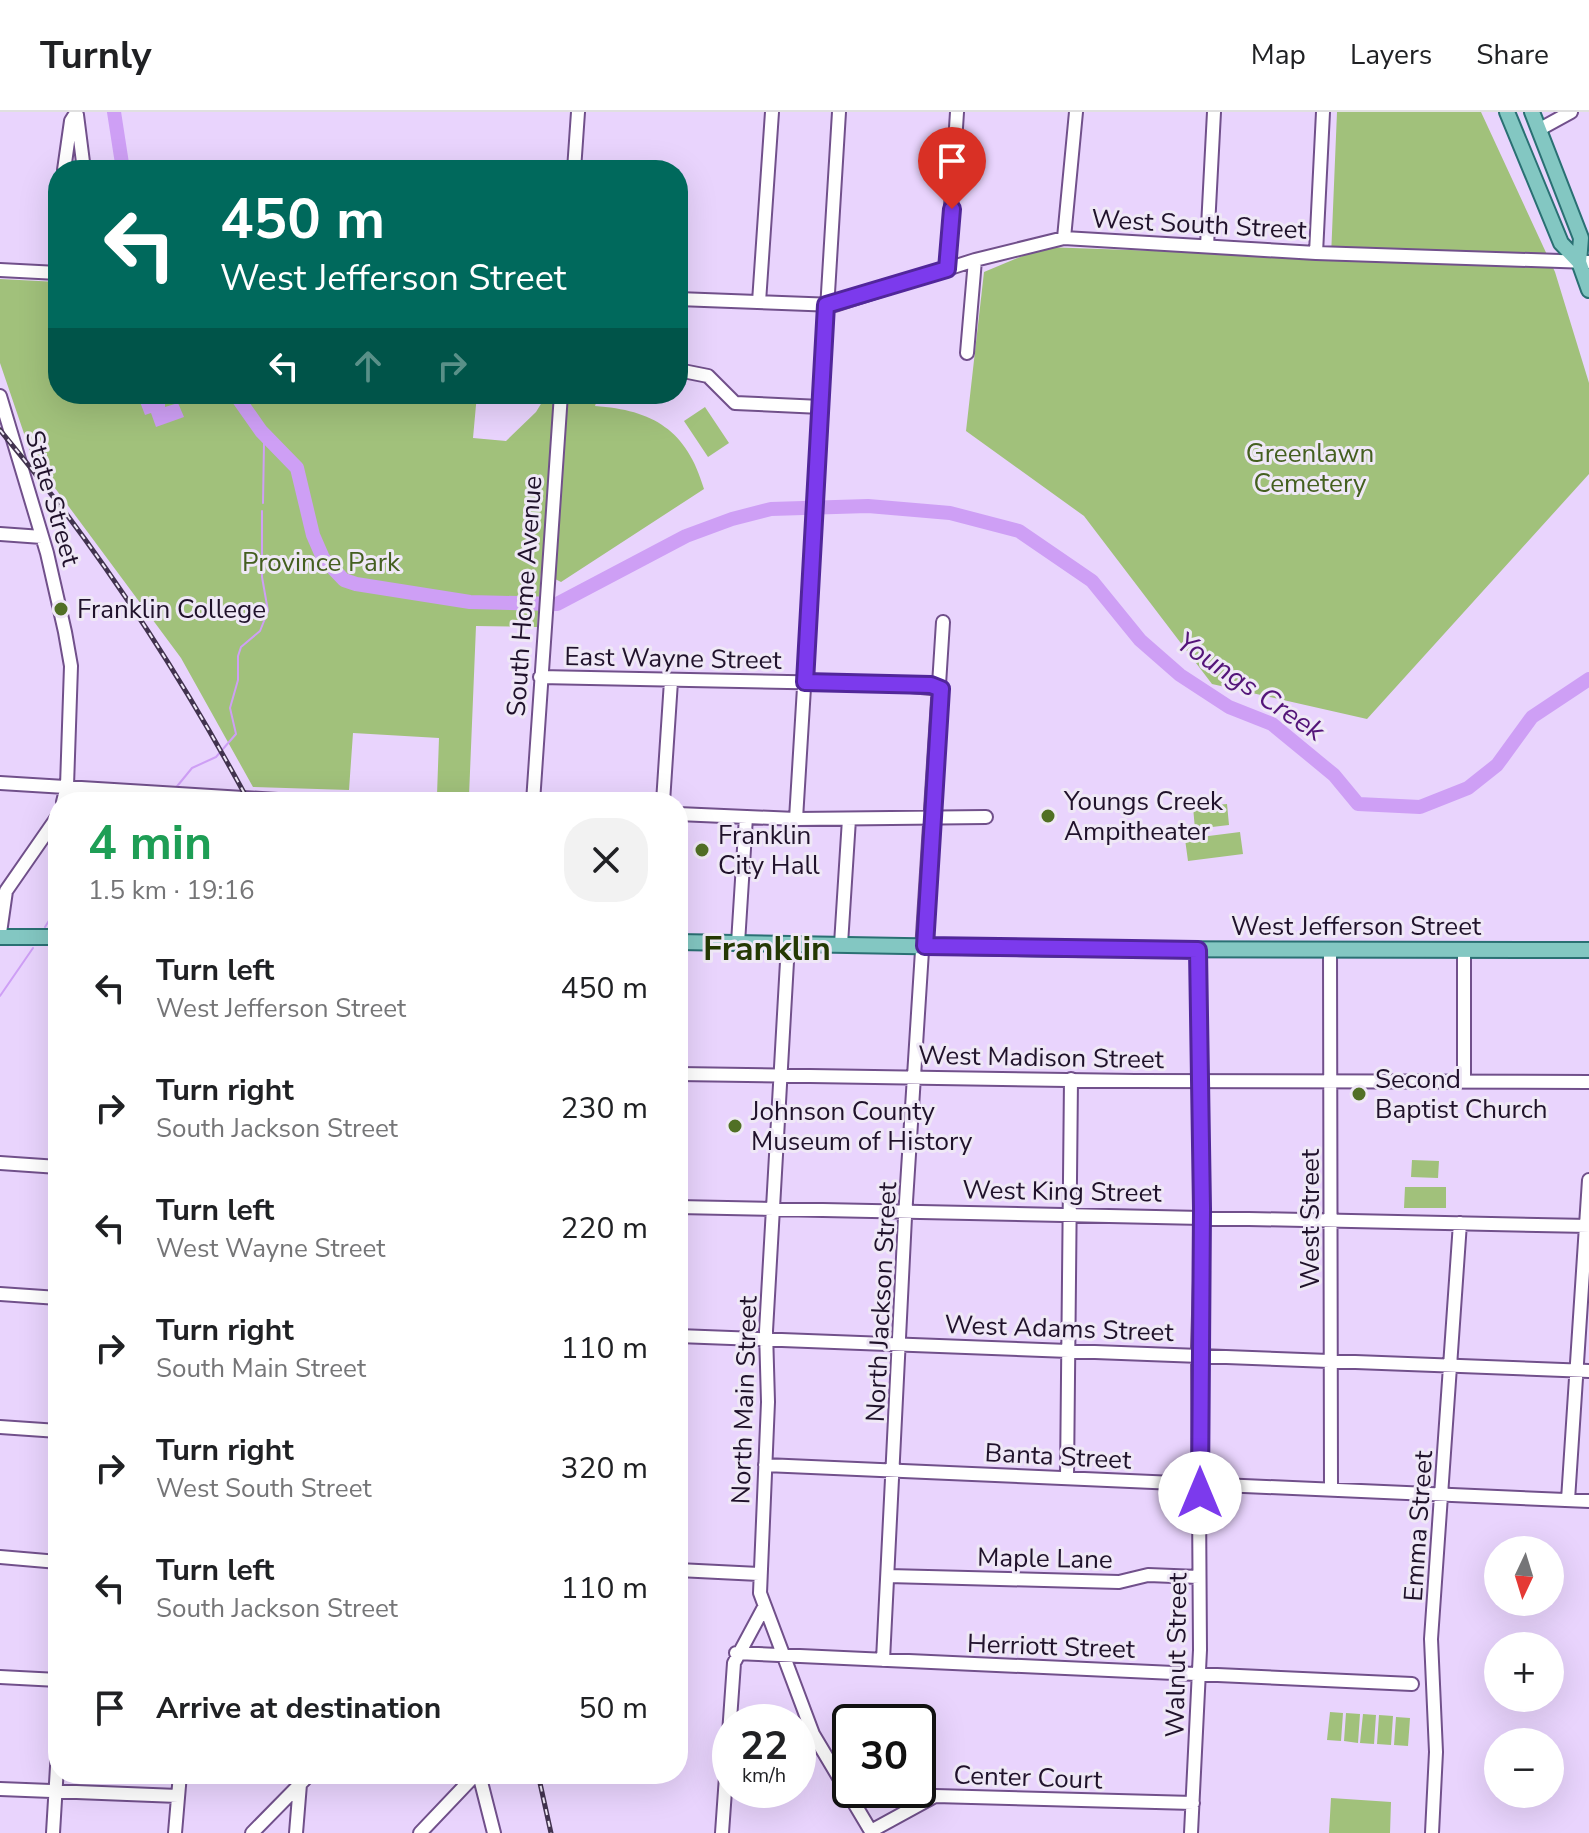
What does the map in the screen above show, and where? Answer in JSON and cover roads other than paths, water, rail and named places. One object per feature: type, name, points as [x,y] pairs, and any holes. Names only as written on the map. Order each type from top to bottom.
[{"type":"main road","points":[[1507,112],[1561,243],[1586,260]]},
{"type":"main road","points":[[1532,112],[1581,238],[1589,290]]},
{"type":"main road","points":[[0,935],[48,937]]},
{"type":"main road","name":"West Jefferson Street","points":[[688,942],[1198,950],[1589,950]]},
{"type":"street","points":[[65,160],[71,121],[76,112]]},
{"type":"street","points":[[76,112],[83,160]]},
{"type":"street","points":[[575,160],[578,112]]},
{"type":"street","points":[[759,302],[772,112]]},
{"type":"street","points":[[796,819],[839,112]]},
{"type":"street","points":[[947,269],[957,112]]},
{"type":"street","points":[[1064,238],[1076,112]]},
{"type":"street","points":[[1207,246],[1214,112]]},
{"type":"street","points":[[1316,253],[1323,112]]},
{"type":"street","points":[[1540,129],[1571,112]]},
{"type":"street","name":"West South Street","points":[[688,299],[826,305],[975,260],[1064,238],[1316,253],[1586,260]]},
{"type":"street","points":[[967,353],[975,260]]},
{"type":"street","points":[[0,270],[48,272]]},
{"type":"street","points":[[688,372],[708,376],[735,403],[821,407]]},
{"type":"street","name":"State Street","points":[[0,396],[42,537],[71,666],[66,792]]},
{"type":"street","name":"South Home Avenue","points":[[534,792],[560,404]]},
{"type":"street","points":[[0,534],[42,537]]},
{"type":"street","name":"North Jackson Street","points":[[883,1660],[906,1209],[925,946],[943,622]]},
{"type":"street","name":"East Wayne Street","points":[[540,677],[931,685],[941,689]]},
{"type":"street","points":[[664,792],[671,681]]},
{"type":"street","points":[[0,783],[141,792]]},
{"type":"street","points":[[688,814],[796,819],[986,817]]},
{"type":"street","points":[[738,943],[746,817]]},
{"type":"street","points":[[841,944],[849,819]]},
{"type":"street","points":[[0,935],[6,891],[48,830]]},
{"type":"street","name":"North Main Street","points":[[788,944],[773,1207],[759,1574],[763,1609],[820,1749],[872,1832]]},
{"type":"street","name":"West Street","points":[[1330,949],[1333,1221],[1331,1490]]},
{"type":"street","name":"Walnut Street","points":[[1191,1833],[1200,1674],[1198,1356],[1202,1216],[1198,950]]},
{"type":"street","points":[[1464,950],[1464,1081]]},
{"type":"street","name":"West Madison Street","points":[[688,1074],[1589,1082]]},
{"type":"street","points":[[1067,1478],[1071,1079]]},
{"type":"street","points":[[0,1163],[48,1166]]},
{"type":"street","points":[[1568,1500],[1582,1370],[1589,1180]]},
{"type":"street","name":"West King Street","points":[[688,1207],[906,1209],[1588,1226]]},
{"type":"street","name":"Emma Street","points":[[1432,1833],[1436,1752],[1431,1639],[1460,1223]]},
{"type":"street","points":[[0,1294],[48,1297]]},
{"type":"street","name":"West Adams Street","points":[[688,1336],[1582,1370]]},
{"type":"street","points":[[0,1427],[48,1430]]},
{"type":"street","name":"Banta Street","points":[[765,1465],[1589,1501]]},
{"type":"street","points":[[0,1557],[48,1561]]},
{"type":"street","points":[[688,1570],[759,1574]]},
{"type":"street","name":"Maple Lane","points":[[888,1576],[1119,1582],[1148,1575],[1199,1577]]},
{"type":"street","points":[[722,1833],[736,1653],[763,1609]]},
{"type":"street","name":"Herriott Street","points":[[736,1653],[1412,1684]]},
{"type":"street","points":[[0,1677],[48,1679]]},
{"type":"street","points":[[53,1833],[56,1784]]},
{"type":"street","points":[[175,1833],[179,1784]]},
{"type":"street","points":[[252,1833],[296,1784]]},
{"type":"street","points":[[296,1833],[300,1784]]},
{"type":"street","points":[[420,1833],[468,1784]]},
{"type":"street","points":[[481,1784],[494,1833]]},
{"type":"street","points":[[0,1789],[178,1796]]},
{"type":"street","name":"Center Court","points":[[872,1832],[935,1796],[1193,1803]]},
{"type":"waterway","name":"Youngs Creek","points":[[114,112],[121,160]]},
{"type":"waterway","name":"Youngs Creek","points":[[242,404],[261,431],[297,468],[313,535],[323,558],[344,580],[356,584],[470,602],[557,604],[686,536],[771,509],[868,506],[950,513],[1019,531],[1092,581],[1140,640],[1180,675],[1229,707],[1272,724],[1334,775],[1358,804],[1420,807],[1468,788],[1497,765],[1532,717],[1589,679]]},
{"type":"waterway","points":[[261,431],[264,443],[263,503]]},
{"type":"waterway","points":[[174,790],[192,768],[216,757],[236,734],[230,708],[238,680],[238,656],[241,647],[260,631],[268,611],[262,577],[262,511]]},
{"type":"waterway","points":[[45,927],[48,922]]},
{"type":"waterway","points":[[0,996],[33,948]]},
{"type":"railway","points":[[0,430],[69,518],[134,610],[194,704],[243,792]]},
{"type":"railway","points":[[540,1784],[551,1833]]},
{"type":"place","name":"Franklin College","points":[[61,609]]},
{"type":"place","name":"Youngs Creek Ampitheater","points":[[1048,816]]},
{"type":"place","name":"Franklin City Hall","points":[[702,850]]},
{"type":"place","name":"Second Baptist Church","points":[[1359,1094]]},
{"type":"place","name":"Johnson County Museum of History","points":[[735,1126]]},
{"type":"district","name":"Franklin","points":[[767,948]]},
{"type":"park label","name":"Greenlawn Cemetery","points":[[1310,468]]},
{"type":"park label","name":"Province Park","points":[[321,562]]}]
